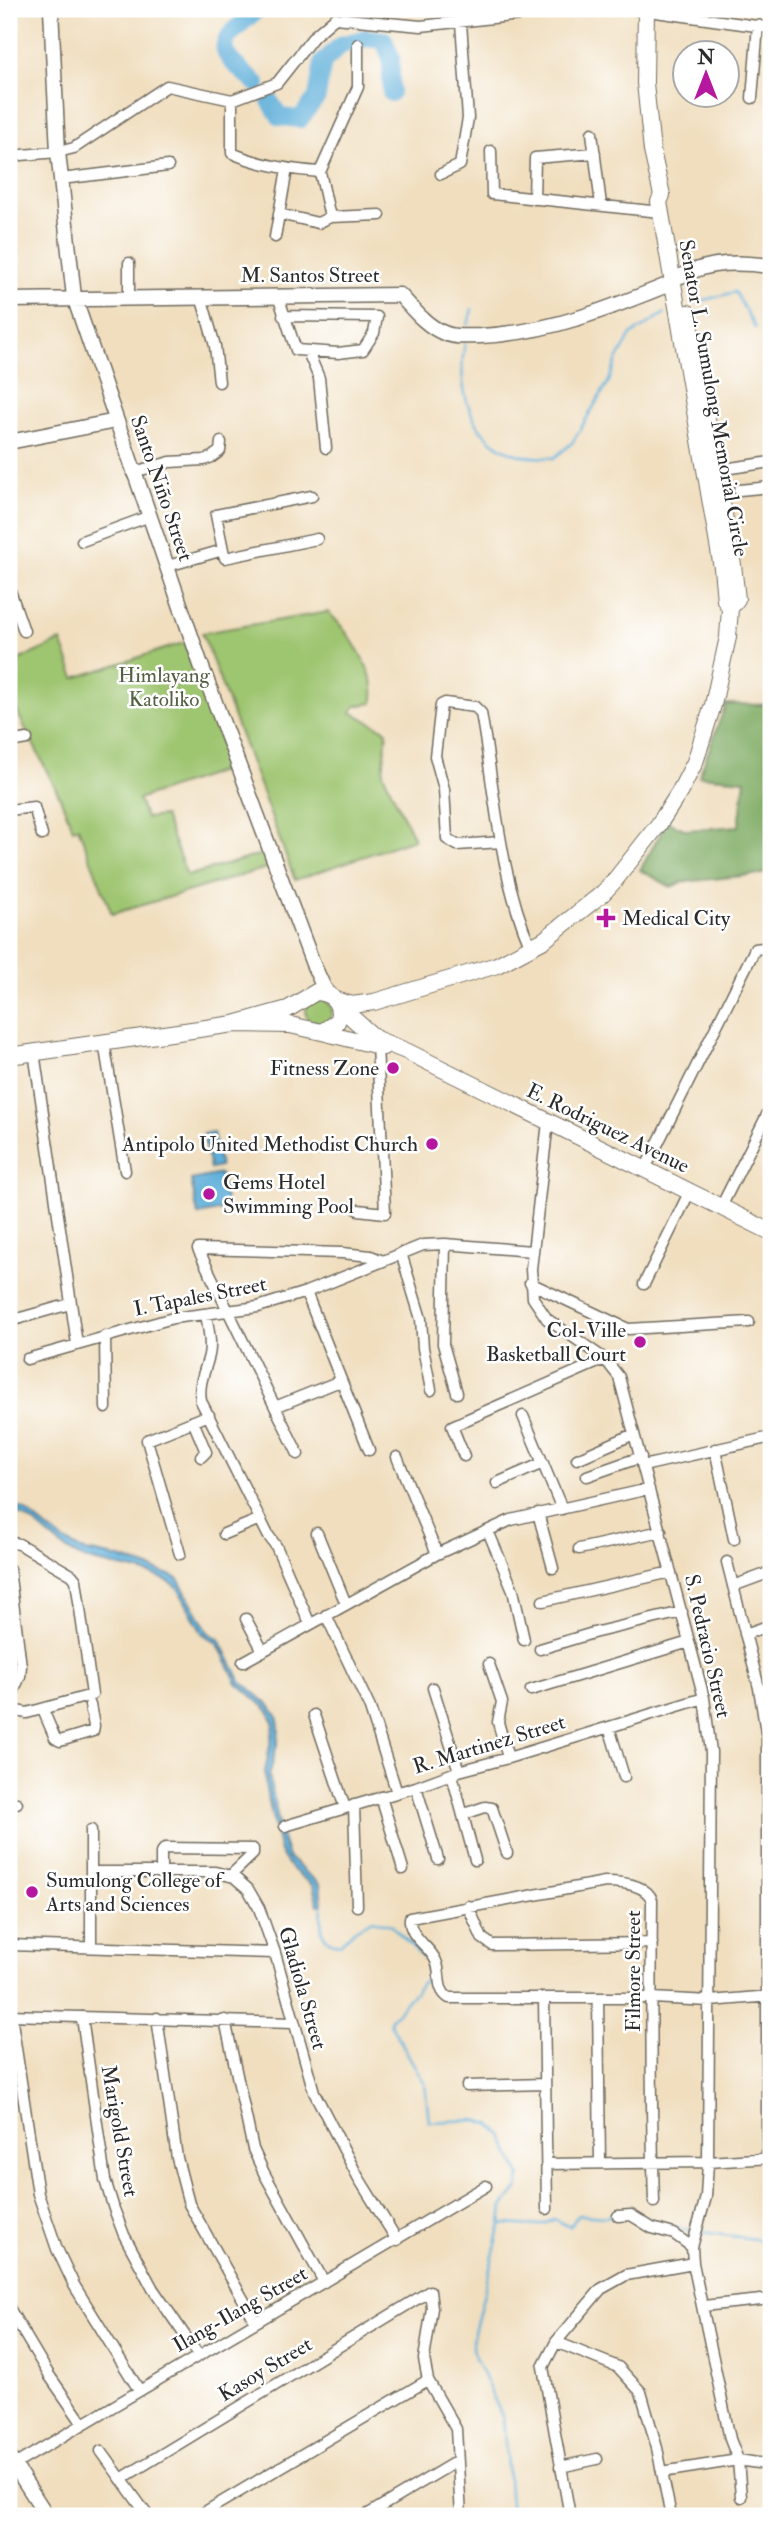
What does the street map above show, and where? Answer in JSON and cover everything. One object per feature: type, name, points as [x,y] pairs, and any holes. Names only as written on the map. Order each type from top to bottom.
[{"type":"main road","name":"Santo Niño Street","points":[[51,9],[58,152],[74,298],[201,665],[313,964],[338,1008]]},
{"type":"main road","name":"Senator L. Sumulong Memorial Circle","points":[[338,1008],[400,995],[497,965],[544,940],[609,887],[644,845],[679,793],[695,762],[713,705],[728,637],[730,608],[737,599],[717,470],[652,150],[645,83],[646,9]]},
{"type":"main road","name":"M. Santos Street","points":[[9,300],[400,295],[434,328],[446,334],[498,335],[565,323],[677,279],[699,267],[730,262],[771,266]]},
{"type":"main road","name":"Senator L. Sumulong Memorial Circle","points":[[677,279],[725,600],[730,608]]},
{"type":"main road","points":[[9,442],[116,421]]},
{"type":"main road","points":[[313,964],[312,984],[300,1011],[302,1020],[315,1030]]},
{"type":"main road","points":[[9,1056],[234,1024],[279,1013],[316,992],[338,1008],[333,1027],[315,1030],[234,1024]]},
{"type":"main road","name":"E. Rodriguez Avenue","points":[[338,1008],[376,1039],[425,1060],[771,1232]]},
{"type":"main road","name":"E. Rodriguez Avenue","points":[[315,1030],[425,1060]]},
{"type":"main road","points":[[10,2463],[47,2516]]},
{"type":"street","points":[[9,156],[74,148],[167,86],[232,100],[277,83],[335,14],[421,26],[461,23],[484,15],[575,9]]},
{"type":"street","points":[[634,9],[714,14],[771,28]]},
{"type":"street","points":[[441,174],[460,165],[467,129],[461,23]]},
{"type":"street","points":[[752,98],[758,26]]},
{"type":"street","points":[[330,217],[320,172],[358,87],[358,44]]},
{"type":"street","points":[[232,100],[232,153],[245,159],[287,169],[320,172]]},
{"type":"street","points":[[592,133],[600,205]]},
{"type":"street","points":[[491,151],[492,194],[600,205],[661,204]]},
{"type":"street","points":[[534,199],[535,158],[595,153]]},
{"type":"street","points":[[61,179],[168,166]]},
{"type":"street","points":[[275,237],[287,169]]},
{"type":"street","points":[[279,214],[318,223],[330,217],[380,215]]},
{"type":"street","points":[[129,263],[129,297]]},
{"type":"street","points":[[201,296],[215,346],[219,382]]},
{"type":"street","points":[[278,296],[284,316],[296,350],[338,353],[363,350],[374,332],[377,317],[284,316]]},
{"type":"street","points":[[308,352],[319,378],[326,448]]},
{"type":"street","points":[[134,472],[174,461],[210,458],[220,451],[221,442]]},
{"type":"street","points":[[717,470],[771,462]]},
{"type":"street","points":[[739,490],[771,486]]},
{"type":"street","points":[[312,496],[216,515],[225,558],[317,539]]},
{"type":"street","points":[[82,541],[150,516]]},
{"type":"street","points":[[168,566],[223,550]]},
{"type":"street","points":[[9,588],[23,631]]},
{"type":"street","points":[[501,842],[457,845],[447,839],[444,789],[435,755],[439,709],[445,703],[475,707],[481,713],[501,842],[520,925],[531,948]]},
{"type":"street","points":[[9,742],[27,740]]},
{"type":"street","points":[[9,810],[34,807],[42,835]]},
{"type":"street","points":[[645,1169],[755,949],[771,947]]},
{"type":"street","points":[[104,1042],[125,1171]]},
{"type":"street","points":[[358,1210],[385,1213],[377,1045]]},
{"type":"street","points":[[34,1052],[77,1344]]},
{"type":"street","points":[[721,1207],[771,1107]]},
{"type":"street","name":"S. Pedracio Street","points":[[548,1122],[532,1251],[530,1283],[533,1298],[547,1319],[605,1359],[619,1377],[704,1698],[711,1752],[708,2162],[706,2197],[692,2244],[693,2263],[730,2439],[738,2459],[741,2497]]},
{"type":"street","points":[[644,1284],[690,1191]]},
{"type":"street","points":[[445,1244],[443,1344],[457,1393]]},
{"type":"street","name":"I. Tapales Street","points":[[27,1359],[173,1318],[258,1307],[306,1292],[423,1245],[445,1244],[532,1251]]},
{"type":"street","points":[[298,1454],[231,1312],[198,1250],[342,1253],[371,1256],[383,1261]]},
{"type":"street","points":[[401,1254],[421,1319],[431,1390]]},
{"type":"street","points":[[530,1283],[628,1329],[749,1322]]},
{"type":"street","points":[[306,1292],[369,1450]]},
{"type":"street","points":[[18,1319],[70,1304]]},
{"type":"street","points":[[206,1314],[210,1339],[209,1354],[199,1389],[201,1401],[276,1546],[310,1624]]},
{"type":"street","points":[[105,1336],[106,1408]]},
{"type":"street","points":[[464,1456],[452,1426],[605,1359]]},
{"type":"street","points":[[275,1407],[340,1381]]},
{"type":"street","points":[[180,1554],[147,1440],[209,1415]]},
{"type":"street","points":[[523,1416],[562,1509]]},
{"type":"street","points":[[193,1421],[206,1452],[201,1457]]},
{"type":"street","points":[[577,1460],[635,1434]]},
{"type":"street","points":[[587,1476],[642,1462],[715,1450],[771,1437]]},
{"type":"street","points":[[715,1450],[734,1539]]},
{"type":"street","points":[[397,1457],[437,1554]]},
{"type":"street","points":[[497,1483],[543,1463]]},
{"type":"street","points":[[243,1662],[437,1554],[511,1520],[649,1489]]},
{"type":"street","points":[[538,1513],[553,1568]]},
{"type":"street","points":[[224,1534],[260,1519]]},
{"type":"street","points":[[488,1531],[513,1590],[524,1640]]},
{"type":"street","points":[[579,1549],[660,1531]]},
{"type":"street","points":[[317,1533],[346,1604]]},
{"type":"street","points":[[9,1542],[19,1544],[76,1580],[96,1741]]},
{"type":"street","points":[[547,2164],[708,2162],[769,2158],[769,1738],[727,1562]]},
{"type":"street","points":[[9,1569],[21,1666],[20,1676],[9,1703],[11,1710],[20,1713],[91,1700]]},
{"type":"street","points":[[543,1601],[671,1572]]},
{"type":"street","points":[[733,1586],[771,1572]]},
{"type":"street","points":[[540,1649],[593,1633],[682,1612]]},
{"type":"street","points":[[326,1615],[370,1708],[397,1793]]},
{"type":"street","points":[[246,1619],[263,1651]]},
{"type":"street","points":[[745,1634],[771,1625]]},
{"type":"street","points":[[531,1690],[689,1642]]},
{"type":"street","points":[[489,1664],[502,1702],[498,1722],[508,1758]]},
{"type":"street","points":[[759,1688],[771,1684]]},
{"type":"street","points":[[433,1688],[456,1773],[475,1860]]},
{"type":"street","name":"R. Martinez Street","points":[[285,1826],[704,1698]]},
{"type":"street","points":[[43,1710],[57,1740],[90,1732],[94,1728]]},
{"type":"street","points":[[314,1715],[349,1806],[356,1906]]},
{"type":"street","points":[[609,1727],[624,1777]]},
{"type":"street","points":[[416,1787],[438,1859]]},
{"type":"street","points":[[381,1797],[403,1869]]},
{"type":"street","points":[[464,1814],[485,1807],[492,1808],[507,1853]]},
{"type":"street","points":[[91,1830],[91,1947]]},
{"type":"street","points":[[91,1872],[161,1872],[215,1872],[230,1876],[254,1854],[254,1849],[165,1848],[161,1853],[161,1872]]},
{"type":"street","name":"Gladiola Street","points":[[230,1876],[248,1889],[259,1908],[275,1953],[314,2092],[327,2122],[397,2240]]},
{"type":"street","name":"Filmore Street","points":[[544,1998],[449,1998],[440,1988],[436,1960],[410,1927],[410,1918],[605,1882],[617,1882],[645,1890],[651,1895],[654,2202]]},
{"type":"street","points":[[468,1906],[482,1938],[492,1945],[652,1943]]},
{"type":"street","points":[[9,1945],[275,1953]]},
{"type":"street","points":[[547,2209],[544,1998],[710,2001],[769,1996]]},
{"type":"street","points":[[598,1998],[600,2163]]},
{"type":"street","points":[[139,2390],[74,2286],[57,2249],[38,2194],[10,2015],[294,2023]]},
{"type":"street","name":"Marigold Street","points":[[82,2017],[105,2180],[114,2209],[124,2235],[153,2289],[199,2356]]},
{"type":"street","points":[[157,2018],[177,2158],[189,2204],[256,2322]]},
{"type":"street","points":[[225,2020],[253,2149],[324,2282]]},
{"type":"street","points":[[467,2086],[544,2084]]},
{"type":"street","name":"Ilang-Ilang Street","points":[[10,2463],[83,2424],[486,2186]]},
{"type":"street","points":[[618,2216],[631,2215],[652,2228],[674,2234],[692,2244]]},
{"type":"street","points":[[570,2516],[543,2367],[556,2342],[601,2289],[626,2275],[693,2263]]},
{"type":"street","name":"Kasoy Street","points":[[121,2479],[430,2291],[432,2308],[424,2359],[428,2380]]},
{"type":"street","points":[[703,2306],[771,2299]]},
{"type":"street","points":[[9,2308],[49,2375],[83,2424]]},
{"type":"street","points":[[556,2342],[618,2367],[641,2392],[662,2472],[669,2516]]},
{"type":"street","points":[[198,2516],[428,2380],[456,2429],[461,2516]]},
{"type":"street","points":[[101,2451],[148,2516]]},
{"type":"street","points":[[560,2467],[597,2459]]},
{"type":"street","points":[[662,2472],[738,2459],[771,2466]]},
{"type":"street","points":[[365,2516],[457,2461]]},
{"type":"green space","points":[[328,612],[354,644],[369,671],[373,683],[373,703],[356,706],[351,712],[387,731],[383,773],[414,839],[295,880],[202,633]]},
{"type":"green space","name":"Himlayang Katoliko","points":[[61,641],[75,678],[186,642],[231,768],[138,799],[146,818],[164,816],[187,876],[266,853],[270,867],[112,914],[78,827],[73,829],[59,795],[9,696],[9,664]]},
{"type":"green space","points":[[726,704],[771,705],[771,873],[683,882],[671,887],[640,870],[667,822],[687,830],[739,826],[745,780],[699,776]]},
{"type":"green space","points":[[319,999],[328,1003],[332,1012],[328,1021],[319,1025],[310,1021],[306,1012],[310,1003]]},
{"type":"water","points":[[213,1132],[220,1167],[210,1169],[203,1134]]},
{"type":"water","name":"Gems Hotel Swimming Pool","points":[[220,1174],[228,1209],[198,1215],[191,1180]]},
{"type":"water","points":[[9,1501],[58,1537],[81,1550],[120,1558],[178,1579],[208,1632],[220,1640],[240,1680],[271,1707],[277,1716],[278,1740],[269,1776],[281,1835],[288,1857],[320,1885],[322,1905],[318,1905],[313,1886],[290,1867],[280,1852],[266,1789],[265,1772],[274,1725],[269,1711],[237,1683],[218,1644],[202,1633],[178,1588],[157,1576],[78,1556],[27,1519],[9,1511]]},
{"type":"waterway","points":[[257,84],[232,62],[224,46],[233,31],[258,9]]},
{"type":"waterway","points":[[270,101],[280,117],[300,119],[317,97],[323,62],[341,45],[366,38],[384,40],[391,58],[391,93]]},
{"type":"waterway","points":[[693,303],[735,292],[755,328]]},
{"type":"waterway","points":[[468,325],[472,309]]},
{"type":"waterway","points":[[465,343],[465,395],[478,426],[503,448],[524,456],[554,458],[572,443],[609,381],[631,335],[665,313]]},
{"type":"waterway","points":[[322,1905],[322,1930],[324,1936],[333,1943],[340,1944],[355,1929],[373,1920],[391,1925],[430,1964],[430,1974],[390,2023],[425,2084],[429,2122],[475,2120],[490,2124],[502,2135],[520,2177],[518,2188],[503,2207],[472,2341],[475,2358],[503,2418],[511,2516]]},
{"type":"waterway","points":[[501,2224],[536,2225],[554,2219],[570,2227],[578,2215],[606,2217],[625,2208],[659,2224],[693,2231]]},
{"type":"waterway","points":[[700,2232],[771,2241]]},
{"type":"place","name":"Medical City","points":[[606,918]]},
{"type":"place","name":"Fitness Zone","points":[[393,1068]]},
{"type":"place","name":"Antipolo United Methodist Church","points":[[432,1144]]},
{"type":"place","name":"Gems Hotel Swimming Pool","points":[[209,1194]]},
{"type":"place","name":"Col-Ville Basketball Court","points":[[640,1342]]},
{"type":"place","name":"Sumulong College of Arts and Sciences","points":[[32,1892]]}]
